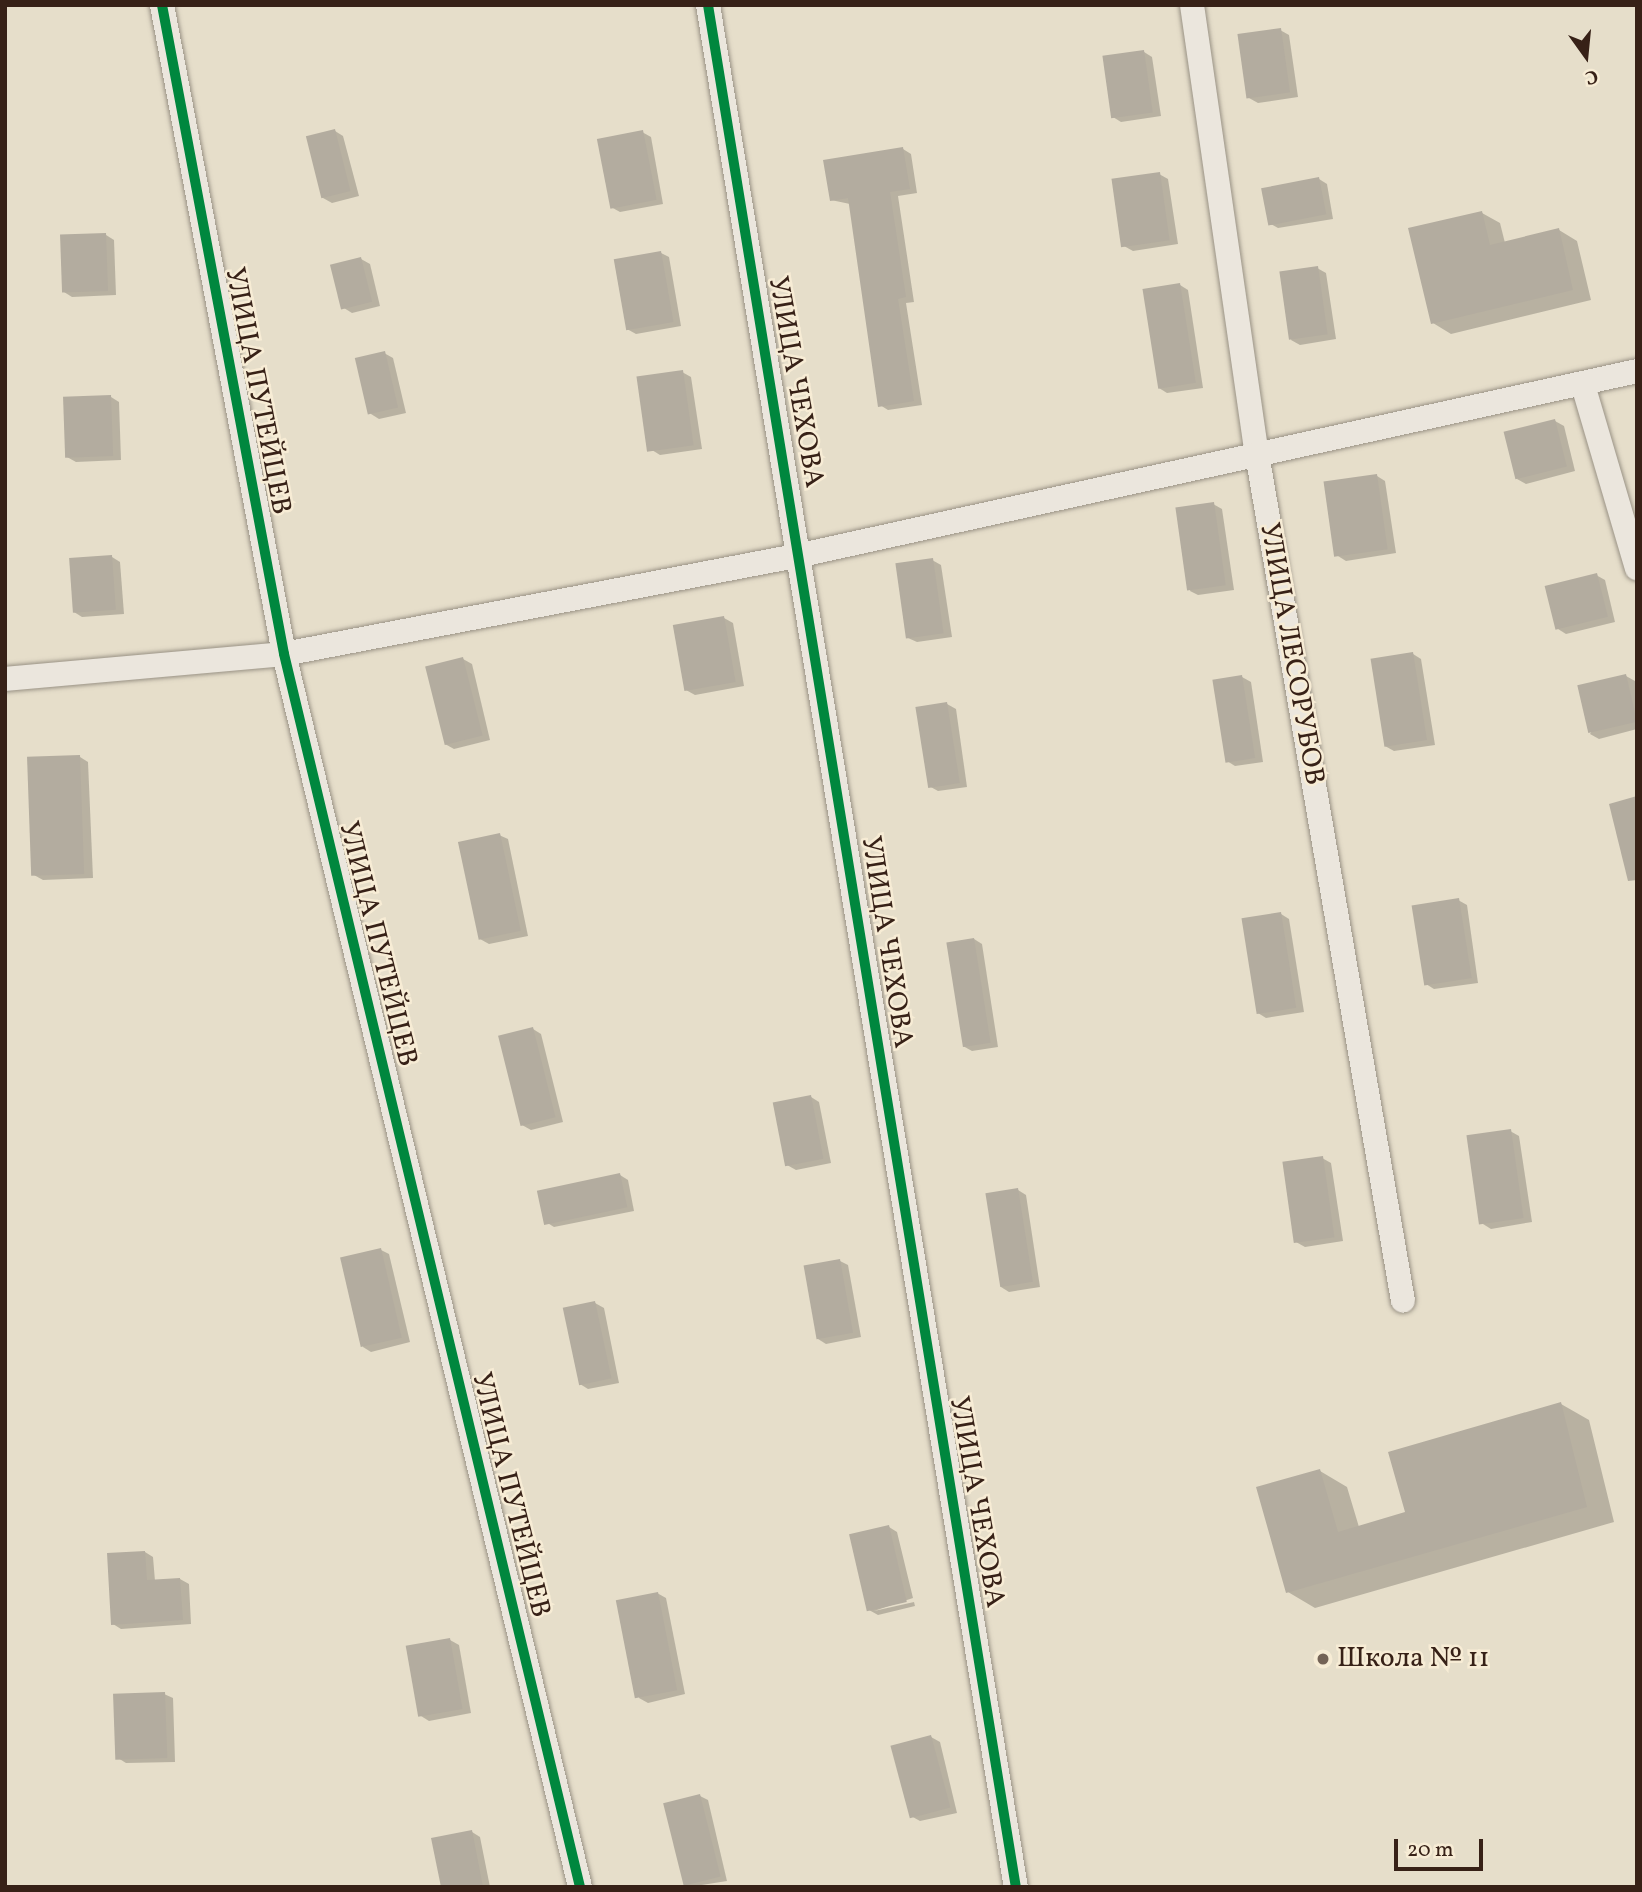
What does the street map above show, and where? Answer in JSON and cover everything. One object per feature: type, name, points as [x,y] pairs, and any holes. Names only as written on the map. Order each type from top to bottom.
[{"type":"street","name":"УЛИЦА ПУТЕЙЦЕВ","points":[[162,5],[284,654],[580,1887]]},
{"type":"street","name":"УЛИЦА ЧЕХОВА","points":[[708,5],[802,555],[1016,1887]]},
{"type":"street","name":"УЛИЦА ЛЕСОРУБОВ","points":[[1192,5],[1257,453],[1403,1301]]},
{"type":"street","points":[[5,679],[284,654],[802,555],[1637,371]]},
{"type":"street","points":[[1583,385],[1637,568]]},
{"type":"building","points":[[1281,28],[1290,92],[1246,98],[1237,34]]},
{"type":"building","points":[[1144,50],[1153,112],[1111,118],[1102,56]]},
{"type":"building","points":[[335,129],[350,191],[321,198],[306,136]]},
{"type":"building","points":[[643,130],[657,200],[610,209],[597,139]]},
{"type":"building","points":[[903,147],[910,189],[890,192],[906,297],[898,299],[914,401],[878,407],[848,198],[830,201],[823,160]]},
{"type":"building","points":[[1160,172],[1170,240],[1121,247],[1111,179]]},
{"type":"building","points":[[1319,177],[1326,214],[1268,226],[1261,188]]},
{"type":"building","points":[[1482,211],[1490,245],[1559,228],[1573,290],[1431,324],[1408,228]]},
{"type":"building","points":[[106,233],[108,291],[62,293],[60,235]]},
{"type":"building","points":[[661,251],[674,322],[626,330],[614,259]]},
{"type":"building","points":[[361,257],[372,302],[341,309],[330,265]]},
{"type":"building","points":[[1318,266],[1328,334],[1289,340],[1279,271]]},
{"type":"building","points":[[1180,283],[1196,383],[1158,389],[1142,289]]},
{"type":"building","points":[[385,351],[398,408],[368,414],[355,358]]},
{"type":"building","points":[[683,370],[694,445],[647,452],[636,377]]},
{"type":"building","points":[[111,395],[113,456],[65,458],[63,397]]},
{"type":"building","points":[[1555,419],[1567,467],[1515,479],[1504,432]]},
{"type":"building","points":[[1377,474],[1388,549],[1334,557],[1324,482]]},
{"type":"building","points":[[1214,502],[1226,585],[1187,591],[1175,507]]},
{"type":"building","points":[[112,555],[116,610],[73,613],[69,558]]},
{"type":"building","points":[[933,558],[944,633],[906,639],[895,563]]},
{"type":"building","points":[[1597,573],[1608,617],[1555,630],[1545,586]]},
{"type":"building","points":[[724,616],[736,682],[684,691],[673,625]]},
{"type":"building","points":[[1413,652],[1427,740],[1384,747],[1371,659]]},
{"type":"building","points":[[463,657],[483,736],[445,745],[425,666]]},
{"type":"building","points":[[1626,674],[1637,722],[1588,733],[1577,685]]},
{"type":"building","points":[[1242,675],[1255,758],[1226,763],[1212,680]]},
{"type":"building","points":[[947,702],[960,783],[928,788],[915,707]]},
{"type":"building","points":[[80,755],[84,874],[31,876],[27,757]]},
{"type":"building","points":[[1637,796],[1637,880],[1628,881],[1609,804]]},
{"type":"building","points":[[500,833],[521,931],[479,940],[458,842]]},
{"type":"building","points":[[1459,898],[1472,978],[1424,986],[1412,906]]},
{"type":"building","points":[[1281,912],[1296,1008],[1257,1014],[1241,918]]},
{"type":"building","points":[[974,938],[991,1043],[963,1047],[946,942]]},
{"type":"building","points":[[533,1027],[555,1117],[521,1126],[498,1036]]},
{"type":"building","points":[[811,1095],[823,1159],[785,1166],[773,1102]]},
{"type":"building","points":[[1511,1129],[1524,1218],[1479,1224],[1466,1135]]},
{"type":"building","points":[[1323,1156],[1334,1237],[1294,1243],[1282,1162]]},
{"type":"building","points":[[620,1173],[627,1207],[544,1225],[537,1191]]},
{"type":"building","points":[[1018,1188],[1033,1282],[1000,1287],[985,1193]]},
{"type":"building","points":[[381,1248],[402,1338],[361,1347],[340,1257]]},
{"type":"building","points":[[840,1259],[853,1333],[817,1339],[804,1265]]},
{"type":"building","points":[[595,1301],[611,1378],[579,1385],[563,1308]]},
{"type":"building","points":[[1561,1402],[1587,1507],[1286,1593],[1256,1487],[1320,1469],[1338,1532],[1405,1512],[1388,1452]]},
{"type":"building","points":[[889,1525],[907,1602],[867,1611],[849,1534]]},
{"type":"building","points":[[145,1551],[147,1580],[180,1578],[183,1620],[111,1625],[107,1553]]},
{"type":"building","points":[[658,1592],[677,1690],[635,1698],[616,1600]]},
{"type":"building","points":[[450,1638],[463,1709],[418,1717],[406,1646]]},
{"type":"building","points":[[165,1692],[167,1758],[115,1760],[113,1694]]},
{"type":"building","points":[[931,1735],[950,1807],[910,1818],[890,1746]]},
{"type":"building","points":[[700,1794],[721,1876],[684,1886],[663,1803]]},
{"type":"building","points":[[472,1830],[483,1887],[441,1887],[431,1838]]},
{"type":"cycle path","points":[[162,5],[284,654],[580,1887]]},
{"type":"cycle path","points":[[708,5],[1016,1887]]},
{"type":"place","name":"Школа № 11","points":[[1323,1659]]}]
